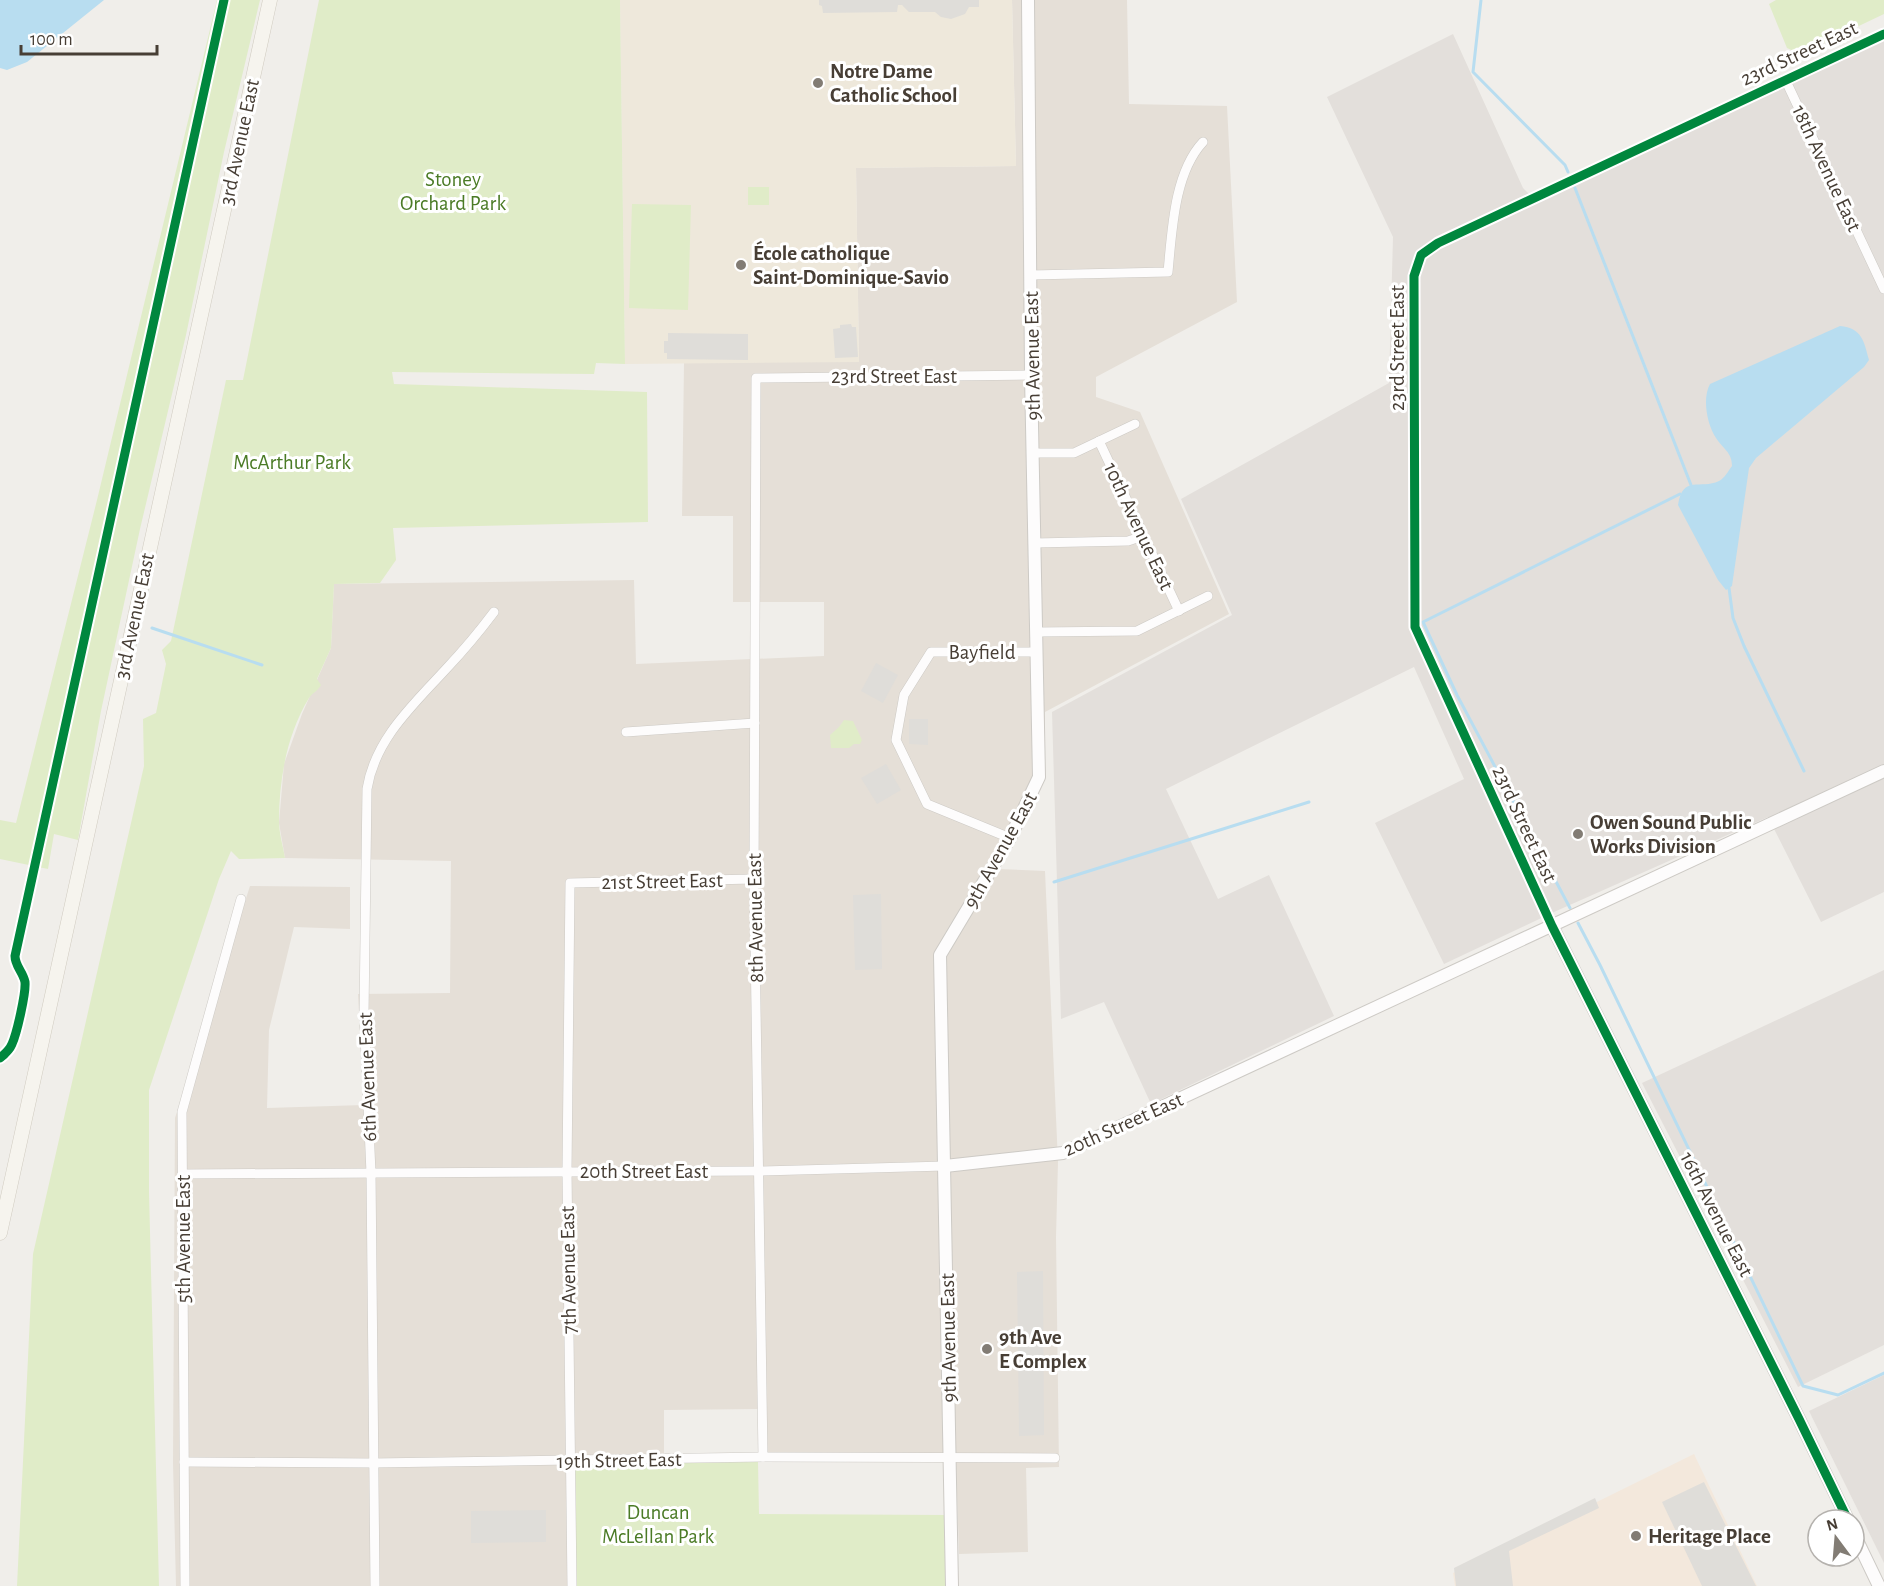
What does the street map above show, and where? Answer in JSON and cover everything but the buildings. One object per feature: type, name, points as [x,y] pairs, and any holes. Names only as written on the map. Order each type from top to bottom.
[{"type":"main road","name":"3rd Avenue East","points":[[0,1233],[270,0]]},
{"type":"street","name":"9th Avenue East","points":[[952,1586],[940,955],[1010,838],[1039,777],[1031,375],[1028,0]]},
{"type":"street","name":"23rd Street East","points":[[1552,926],[1415,627],[1414,276],[1421,255],[1438,243],[1884,34]]},
{"type":"street","name":"18th Avenue East","points":[[1785,79],[1884,289]]},
{"type":"street","points":[[1031,275],[1168,272],[1172,215],[1180,185],[1196,149],[1203,142]]},
{"type":"street","name":"23rd Street East","points":[[756,378],[1031,375]]},
{"type":"street","name":"8th Avenue East","points":[[756,378],[754,879],[763,1457]]},
{"type":"street","points":[[1033,453],[1074,453],[1135,424]]},
{"type":"street","name":"10th Avenue East","points":[[1099,441],[1179,610]]},
{"type":"street","points":[[1035,543],[1128,541],[1143,536]]},
{"type":"street","points":[[1037,632],[1137,631],[1208,596]]},
{"type":"street","name":"6th Avenue East","points":[[375,1586],[372,1173],[364,1013],[366,799],[369,777],[380,750],[400,719],[463,651],[494,612]]},
{"type":"street","name":"Bayfield","points":[[1010,838],[927,804],[896,740],[904,695],[931,652],[1038,652]]},
{"type":"street","points":[[626,732],[755,723]]},
{"type":"street","name":"20th Street East","points":[[183,1174],[759,1171],[945,1166],[1063,1154],[1884,771]]},
{"type":"street","name":"21st Street East","points":[[570,883],[754,879]]},
{"type":"street","name":"7th Avenue East","points":[[570,883],[567,1171],[572,1586]]},
{"type":"street","name":"5th Avenue East","points":[[185,1586],[182,1112],[241,899]]},
{"type":"street","name":"16th Avenue East","points":[[1552,926],[1842,1508]]},
{"type":"street","name":"19th Street East","points":[[184,1462],[373,1463],[763,1457],[1054,1458]]},
{"type":"street","points":[[1866,1559],[1879,1586]]},
{"type":"shaded area","points":[[620,0],[1012,0],[1016,166],[856,168],[859,362],[625,364]]},
{"type":"shaded area","points":[[819,0],[979,0],[979,7],[969,7],[965,14],[951,19],[941,17],[935,12],[909,12],[902,5],[898,5],[897,12],[823,13]]},
{"type":"shaded area","points":[[1012,0],[1127,0],[1129,104],[1227,106],[1237,302],[1096,377],[1096,397],[1140,412],[1229,614],[1045,712],[1044,775],[998,869],[1045,871],[1058,1162],[1056,1237],[1059,1467],[1026,1468],[1028,1552],[959,1554],[956,1462],[758,1462],[758,1409],[664,1410],[664,1462],[575,1586],[176,1586],[173,1463],[175,1118],[250,886],[350,887],[350,929],[294,927],[269,1030],[267,1108],[364,1105],[358,994],[450,993],[451,861],[285,858],[279,823],[284,764],[302,714],[331,648],[334,584],[634,580],[636,664],[824,656],[824,602],[733,602],[733,516],[682,516],[684,363],[859,361],[856,168],[1016,166]]},
{"type":"shaded area","points":[[1884,28],[1884,892],[1821,922],[1768,817],[1554,912],[1444,964],[1375,823],[1464,779],[1414,667],[1166,789],[1218,899],[1269,875],[1334,1016],[1151,1104],[1104,1002],[1061,1019],[1052,712],[1232,615],[1181,499],[1389,383],[1393,237],[1327,97],[1453,34],[1523,188],[1530,195]]},
{"type":"shaded area","points":[[851,324],[852,327],[856,327],[858,357],[835,358],[833,329],[840,328],[840,325]]},
{"type":"shaded area","points":[[668,333],[748,334],[748,360],[667,359],[667,353],[664,353],[664,341],[668,341]]},
{"type":"shaded area","points":[[876,663],[898,675],[883,703],[861,691]]},
{"type":"shaded area","points":[[909,719],[928,719],[928,745],[909,744]]},
{"type":"shaded area","points":[[886,764],[901,790],[877,804],[861,778]]},
{"type":"shaded area","points":[[881,894],[882,969],[855,970],[853,895]]},
{"type":"shaded area","points":[[1884,970],[1884,1345],[1798,1387],[1642,1083]]},
{"type":"shaded area","points":[[1043,1271],[1044,1435],[1019,1436],[1017,1272]]},
{"type":"shaded area","points":[[1884,1375],[1884,1563],[1866,1527],[1866,1508],[1857,1508],[1809,1411]]},
{"type":"shaded area","name":"Heritage Place","points":[[1694,1454],[1757,1586],[1455,1586],[1453,1573]]},
{"type":"shaded area","points":[[1704,1482],[1756,1586],[1702,1586],[1662,1502]]},
{"type":"shaded area","points":[[1595,1498],[1599,1508],[1509,1551],[1513,1586],[1456,1586],[1454,1568]]},
{"type":"shaded area","points":[[546,1510],[546,1542],[471,1543],[471,1511]]},
{"type":"green space","points":[[217,0],[260,0],[224,152],[186,335],[140,529],[101,711],[78,840],[54,834],[48,869],[0,859],[0,820],[16,823],[97,500]]},
{"type":"green space","points":[[319,0],[620,0],[625,364],[596,363],[594,374],[392,372],[394,384],[647,392],[648,522],[393,528],[396,560],[380,583],[334,584],[331,648],[317,679],[321,685],[309,698],[295,726],[283,773],[279,821],[285,858],[239,859],[231,851],[219,879],[149,1090],[149,1192],[159,1586],[17,1586],[33,1254],[144,766],[143,719],[156,713],[166,664],[162,650],[171,641],[226,380],[243,380]]},
{"type":"green space","points":[[1776,0],[1884,0],[1884,14],[1800,54],[1787,48],[1769,4]]},
{"type":"green space","points":[[748,187],[769,187],[769,205],[748,205]]},
{"type":"green space","points":[[632,204],[691,205],[688,310],[629,308]]},
{"type":"green space","points":[[844,720],[853,721],[862,740],[860,744],[854,744],[849,748],[831,748],[830,735]]},
{"type":"green space","name":"Duncan McLellan Park","points":[[758,1462],[759,1514],[947,1515],[948,1586],[575,1586],[575,1463]]},
{"type":"water","points":[[0,0],[104,0],[27,62],[7,70],[0,68]]},
{"type":"water","points":[[1840,326],[1853,329],[1858,333],[1869,360],[1864,367],[1756,458],[1749,468],[1732,586],[1726,590],[1718,580],[1678,505],[1680,495],[1688,486],[1719,481],[1732,466],[1729,454],[1713,433],[1708,419],[1706,397],[1710,384]]},
{"type":"waterway","points":[[1481,0],[1473,72],[1565,165],[1568,172]]},
{"type":"waterway","points":[[1575,188],[1691,485]]},
{"type":"waterway","points":[[1570,908],[1457,695],[1423,622],[1680,494]]},
{"type":"waterway","points":[[1729,588],[1733,618],[1744,646],[1804,771]]},
{"type":"waterway","points":[[152,628],[262,665]]},
{"type":"waterway","points":[[1054,882],[1309,802]]},
{"type":"waterway","points":[[1578,923],[1803,1386],[1838,1395],[1884,1373]]},
{"type":"cycle path","points":[[0,1058],[12,1044],[21,1013],[25,982],[15,956],[224,0]]},
{"type":"cycle path","points":[[1842,1508],[1552,926],[1415,627],[1414,276],[1421,255],[1438,243],[1884,34]]},
{"type":"place","name":"Notre Dame Catholic School","points":[[818,83]]},
{"type":"place","name":"École catholique Saint-Dominique-Savio","points":[[741,265]]},
{"type":"place","name":"Owen Sound Public Works Division","points":[[1578,834]]},
{"type":"place","name":"9th Ave E Complex","points":[[987,1349]]},
{"type":"place","name":"Heritage Place","points":[[1636,1536]]},
{"type":"park label","name":"Stoney Orchard Park","points":[[453,191]]},
{"type":"park label","name":"McArthur Park","points":[[292,462]]}]
